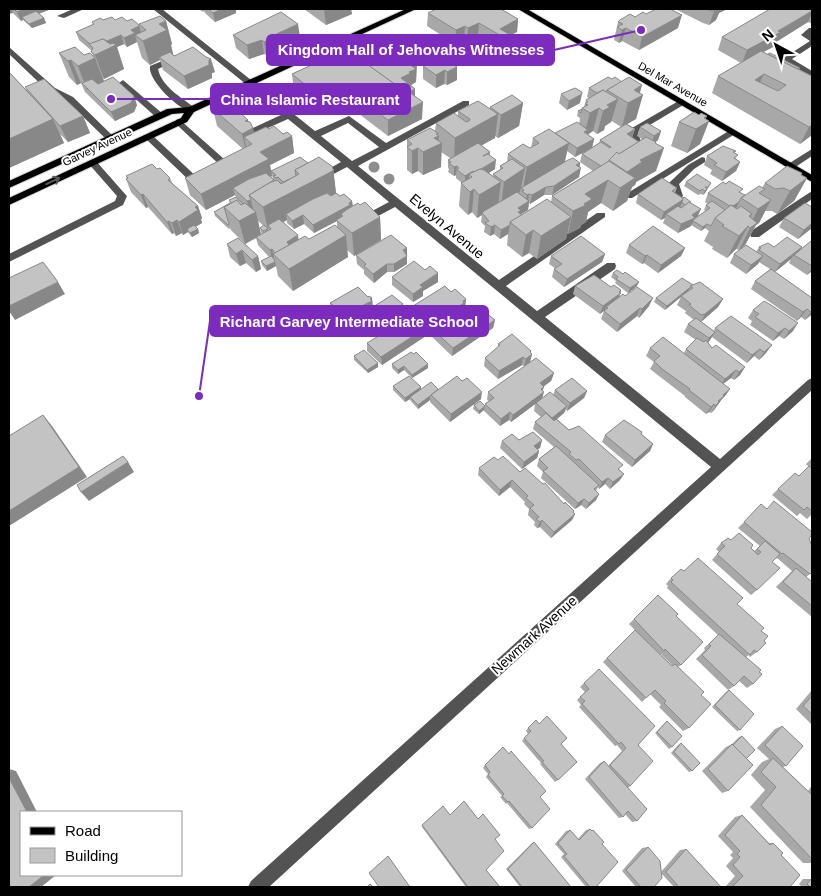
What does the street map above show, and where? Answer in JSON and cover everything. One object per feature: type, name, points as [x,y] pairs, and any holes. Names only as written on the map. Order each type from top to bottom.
[{"type":"main road","name":"Garvey Avenue","points":[[9,202],[184,120],[192,110],[250,82],[412,9]]},
{"type":"main road","name":"Del Mar Avenue","points":[[522,9],[812,179]]},
{"type":"main road","name":"Garvey Avenue","points":[[9,185],[174,110],[192,110]]},
{"type":"street","points":[[61,16],[80,9]]},
{"type":"street","name":"Evelyn Avenue","points":[[157,9],[250,82],[719,466]]},
{"type":"street","points":[[812,30],[805,35],[812,39]]},
{"type":"street","points":[[812,43],[786,59],[812,74]]},
{"type":"street","points":[[192,110],[160,84],[154,76],[153,68],[205,46]]},
{"type":"street","points":[[9,50],[52,90],[70,100],[110,138]]},
{"type":"street","points":[[123,83],[160,116]]},
{"type":"street","points":[[636,142],[633,133],[635,130],[682,102]]},
{"type":"street","points":[[313,181],[385,147],[466,103]]},
{"type":"street","points":[[256,130],[289,115]]},
{"type":"street","points":[[315,136],[349,119],[385,147]]},
{"type":"street","points":[[149,137],[198,184],[230,169],[179,122]]},
{"type":"street","points":[[629,196],[736,134]]},
{"type":"street","points":[[678,196],[674,183],[681,175],[736,134]]},
{"type":"street","points":[[791,166],[812,152]]},
{"type":"street","points":[[9,258],[119,203],[122,196],[93,163]]},
{"type":"street","points":[[755,234],[812,194]]},
{"type":"street","points":[[350,228],[396,202]]},
{"type":"street","points":[[498,286],[601,215]]},
{"type":"street","points":[[537,317],[611,266]]},
{"type":"street","name":"Newmark Avenue","points":[[257,887],[812,383]]},
{"type":"building","points":[[208,9],[222,9],[213,13]]},
{"type":"building","points":[[436,9],[501,9],[518,19],[500,29],[516,38],[510,41],[479,23],[468,28],[465,26],[456,30],[428,13]]},
{"type":"building","points":[[656,9],[670,9],[682,15],[642,37],[626,28],[622,30],[617,27],[623,24],[618,22],[620,20],[630,14],[635,17],[643,12],[646,14]]},
{"type":"building","points":[[770,9],[812,9],[812,11],[778,31],[781,32],[747,50],[722,37]]},
{"type":"building","points":[[36,11],[44,18],[29,24],[22,17]]},
{"type":"building","points":[[281,12],[298,24],[270,37],[272,38],[264,42],[262,40],[247,45],[233,35]]},
{"type":"building","points":[[160,16],[166,21],[159,24],[167,30],[143,41],[135,35],[146,30],[139,24]]},
{"type":"building","points":[[112,17],[115,20],[122,17],[127,21],[132,19],[139,26],[131,30],[135,33],[124,38],[121,35],[107,41],[103,39],[90,44],[76,32],[94,24],[92,22],[100,18],[103,20]]},
{"type":"building","points":[[383,35],[398,45],[390,50],[374,39]]},
{"type":"building","points":[[103,39],[110,44],[116,45],[95,55],[91,52],[93,48],[89,44]]},
{"type":"building","points":[[365,42],[387,57],[402,50],[417,61],[409,64],[416,69],[401,78],[415,89],[407,93],[347,50]]},
{"type":"building","points":[[75,47],[84,55],[90,53],[95,58],[78,66],[71,60],[68,61],[59,53]]},
{"type":"building","points":[[193,47],[211,59],[209,60],[209,65],[184,76],[159,57],[170,52],[174,56]]},
{"type":"building","points":[[346,49],[407,93],[409,92],[423,102],[388,120],[340,84],[318,95],[292,74]]},
{"type":"building","points":[[761,51],[812,76],[812,125],[809,127],[718,76]],"holes":[[[764,74],[786,85],[778,91],[755,80]]]},
{"type":"building","points":[[436,53],[457,67],[436,75],[423,66],[433,61],[429,59],[431,58],[429,54]]},
{"type":"building","points":[[770,53],[800,68],[798,69],[768,54]]},
{"type":"building","points":[[9,72],[53,119],[9,139],[10,117]]},
{"type":"building","points":[[113,77],[134,96],[131,103],[111,112],[82,83],[92,79],[98,84]]},
{"type":"building","points":[[608,77],[612,79],[615,77],[622,82],[606,92],[603,90],[597,93],[589,88]]},
{"type":"building","points":[[629,77],[642,85],[634,90],[643,95],[628,103],[607,90]]},
{"type":"building","points":[[44,79],[83,116],[60,126],[25,87]]},
{"type":"building","points":[[575,88],[582,92],[582,94],[569,101],[561,94]]},
{"type":"building","points":[[603,90],[618,99],[607,105],[610,107],[603,111],[599,108],[590,113],[582,108],[588,105],[585,104],[588,102],[586,100]]},
{"type":"building","points":[[512,95],[523,103],[501,115],[490,107]]},
{"type":"building","points":[[478,101],[498,114],[455,138],[436,123],[454,113],[466,122],[469,121],[470,119],[458,111]]},
{"type":"building","points":[[228,102],[248,120],[245,121],[250,122],[253,128],[242,134],[213,109]]},
{"type":"building","points":[[694,112],[707,116],[704,118],[709,121],[696,129],[679,122]]},
{"type":"building","points":[[577,122],[588,130],[584,132],[594,139],[577,148],[555,133]]},
{"type":"building","points":[[647,123],[661,131],[654,136],[640,127]]},
{"type":"building","points":[[626,124],[635,129],[627,134],[639,142],[619,154],[617,152],[609,162],[601,166],[582,154],[601,142],[610,148],[600,140]]},
{"type":"building","points":[[274,126],[283,134],[287,132],[292,136],[260,152],[269,159],[201,194],[185,178],[252,144],[244,137],[266,127],[269,129]]},
{"type":"building","points":[[430,128],[438,133],[436,134],[439,136],[434,138],[442,143],[423,152],[418,148],[412,151],[407,147],[412,144],[407,140]]},
{"type":"building","points":[[549,129],[569,143],[527,167],[508,154],[523,144],[530,148],[539,143],[533,138]]},
{"type":"building","points":[[646,137],[664,148],[640,160],[642,162],[627,172],[609,160],[617,152],[619,154]]},
{"type":"building","points":[[478,143],[490,152],[483,156],[488,154],[496,160],[465,176],[457,170],[459,168],[457,166],[454,167],[448,160]]},
{"type":"building","points":[[723,146],[736,151],[733,152],[738,155],[734,158],[740,162],[726,172],[714,165],[717,163],[707,156]]},
{"type":"building","points":[[300,157],[308,163],[295,170],[296,176],[283,182],[278,177],[273,176],[276,175],[271,171]]},
{"type":"building","points":[[319,157],[333,167],[334,170],[263,207],[249,195],[277,180],[281,184],[299,174],[295,170]]},
{"type":"building","points":[[573,158],[580,163],[576,165],[581,168],[554,186],[546,187],[532,195],[527,195],[522,191],[524,190],[521,188]]},
{"type":"building","points":[[512,159],[525,168],[504,182],[493,174],[503,168],[500,166]]},
{"type":"building","points":[[609,161],[635,178],[620,188],[608,180],[585,194],[592,199],[584,204],[586,205],[573,211],[552,196]]},
{"type":"building","points":[[152,164],[157,169],[160,168],[170,178],[168,180],[198,206],[195,207],[198,210],[179,222],[177,220],[172,223],[167,222],[143,194],[141,195],[126,179],[128,178],[126,176]]},
{"type":"building","points":[[787,166],[802,173],[801,175],[807,178],[790,191],[784,188],[775,189],[765,183]]},
{"type":"building","points":[[480,169],[501,182],[479,195],[474,189],[470,192],[461,183],[472,177],[469,174]]},
{"type":"building","points":[[266,173],[274,180],[249,195],[251,200],[247,201],[233,188],[249,179]]},
{"type":"building","points":[[697,174],[711,183],[708,187],[705,187],[707,189],[705,191],[702,189],[700,191],[686,182]]},
{"type":"building","points":[[662,178],[677,188],[672,191],[684,199],[664,212],[638,194]]},
{"type":"building","points":[[729,181],[743,189],[739,192],[745,195],[733,206],[708,193],[723,182],[726,184]]},
{"type":"building","points":[[759,186],[765,189],[759,193],[771,200],[758,209],[741,198]]},
{"type":"building","points":[[517,192],[529,201],[518,208],[521,211],[518,212],[522,215],[501,230],[495,225],[491,227],[485,223],[489,221],[482,213],[484,211]]},
{"type":"building","points":[[327,193],[331,196],[336,193],[340,196],[344,194],[352,201],[349,203],[350,205],[313,225],[303,215],[292,221],[286,214],[313,199]]},
{"type":"building","points":[[236,197],[243,204],[241,205],[237,200],[232,203],[229,200]]},
{"type":"building","points":[[684,197],[691,202],[685,205],[682,202]]},
{"type":"building","points":[[547,199],[571,217],[541,236],[533,230],[526,235],[510,222]]},
{"type":"building","points":[[237,200],[241,205],[245,203],[256,212],[239,221],[224,207]]},
{"type":"building","points":[[712,201],[725,210],[715,218],[711,226],[707,224],[703,227],[693,221],[710,208],[706,205]]},
{"type":"building","points":[[365,202],[380,217],[352,233],[336,220],[343,216],[341,214],[346,210],[358,203],[360,205]]},
{"type":"building","points":[[689,202],[701,209],[692,215],[695,218],[681,224],[666,214],[678,206],[681,208]]},
{"type":"building","points":[[230,203],[224,207],[228,225],[214,212]]},
{"type":"building","points":[[805,203],[812,207],[812,223],[804,230],[784,218]]},
{"type":"building","points":[[731,205],[737,209],[741,206],[752,214],[749,216],[757,223],[750,228],[748,226],[739,236],[722,226],[724,225],[715,218]]},
{"type":"building","points":[[279,219],[298,235],[287,242],[289,245],[275,253],[256,237],[271,229],[268,225]]},
{"type":"building","points":[[194,225],[198,229],[190,233],[187,229]]},
{"type":"building","points":[[264,225],[268,229],[263,231],[260,228]]},
{"type":"building","points":[[335,225],[346,235],[289,269],[273,254],[305,236],[309,239]]},
{"type":"building","points":[[653,226],[685,248],[661,265],[629,245]]},
{"type":"building","points":[[391,235],[407,248],[403,250],[407,256],[394,264],[387,264],[373,274],[356,255]]},
{"type":"building","points":[[581,236],[605,254],[567,279],[554,269],[562,264],[551,256]]},
{"type":"building","points":[[787,237],[802,247],[780,264],[759,250],[761,248],[759,247],[768,243],[774,247]]},
{"type":"building","points":[[238,238],[258,256],[252,260],[242,250],[236,254],[227,244]]},
{"type":"building","points":[[812,242],[812,266],[794,255]]},
{"type":"building","points":[[746,245],[763,256],[751,265],[734,254]]},
{"type":"building","points":[[271,256],[275,262],[266,266],[261,261]]},
{"type":"building","points":[[414,261],[425,270],[430,266],[438,273],[420,285],[423,287],[413,294],[392,277]]},
{"type":"building","points":[[43,262],[58,282],[9,306],[9,278]]},
{"type":"building","points":[[771,269],[812,298],[811,312],[807,309],[803,312],[755,281]]},
{"type":"building","points":[[617,270],[623,274],[625,272],[639,282],[630,288],[616,279],[618,277],[613,273]]},
{"type":"building","points":[[594,275],[611,287],[614,285],[621,290],[619,292],[621,293],[603,306],[575,286]]},
{"type":"building","points":[[682,278],[693,285],[667,306],[656,298]]},
{"type":"building","points":[[700,282],[723,299],[705,314],[701,315],[681,296],[693,288],[690,286]]},
{"type":"building","points":[[445,286],[451,292],[455,289],[466,299],[463,301],[464,303],[381,357],[367,343],[400,323],[394,318]]},
{"type":"building","points":[[358,287],[368,297],[372,298],[370,299],[372,301],[345,314],[330,303]]},
{"type":"building","points":[[637,287],[653,298],[642,309],[640,308],[620,324],[604,311],[608,308],[606,307],[623,294],[625,296]]},
{"type":"building","points":[[392,295],[403,304],[387,314],[376,305]]},
{"type":"building","points":[[764,301],[798,323],[789,331],[785,328],[778,333],[755,317],[759,314],[753,310]]},
{"type":"building","points":[[477,306],[495,320],[453,348],[432,329],[458,313],[461,316]]},
{"type":"building","points":[[731,316],[772,345],[764,352],[760,349],[752,355],[715,328]]},
{"type":"building","points":[[696,318],[715,332],[709,338],[688,324]]},
{"type":"building","points":[[512,334],[532,354],[526,359],[523,357],[499,371],[485,358],[500,345],[498,344]]},
{"type":"building","points":[[663,337],[730,389],[715,406],[714,404],[711,407],[654,361],[660,356],[650,348]]},
{"type":"building","points":[[697,338],[704,342],[706,340],[712,348],[716,345],[745,367],[739,372],[736,370],[725,379],[686,349]]},
{"type":"building","points":[[364,350],[378,363],[367,370],[354,356]]},
{"type":"building","points":[[411,352],[414,354],[416,352],[428,364],[412,375],[404,366],[398,370],[392,364]]},
{"type":"building","points":[[536,358],[554,373],[540,383],[544,387],[541,389],[544,392],[513,415],[510,412],[501,419],[485,404],[494,398],[488,392]]},
{"type":"building","points":[[409,376],[421,387],[405,398],[393,386]]},
{"type":"building","points":[[457,376],[462,381],[467,378],[482,392],[451,414],[431,395]]},
{"type":"building","points":[[572,378],[587,391],[570,403],[555,390]]},
{"type":"building","points":[[431,382],[438,389],[418,405],[410,397]]},
{"type":"building","points":[[550,392],[567,406],[552,418],[536,403]]},
{"type":"building","points":[[480,401],[485,406],[479,411],[474,405]]},
{"type":"building","points":[[546,413],[554,421],[556,419],[569,430],[579,426],[623,465],[618,469],[624,474],[613,482],[608,478],[602,482],[579,459],[576,460],[569,454],[571,452],[535,422]]},
{"type":"building","points":[[43,415],[79,467],[9,511],[9,436]]},
{"type":"building","points":[[624,420],[642,432],[641,434],[653,444],[635,460],[605,435]]},
{"type":"building","points":[[533,432],[542,440],[534,446],[539,451],[524,462],[502,441],[512,434],[519,440]]},
{"type":"building","points":[[556,446],[599,485],[594,489],[599,494],[589,503],[584,499],[578,503],[543,471],[548,468],[539,459]]},
{"type":"building","points":[[123,456],[128,462],[81,492],[77,485]]},
{"type":"building","points":[[503,456],[520,472],[525,468],[543,484],[545,483],[575,514],[554,532],[542,520],[540,522],[536,519],[539,517],[530,508],[534,505],[512,480],[500,490],[479,468],[494,457],[498,460]]},
{"type":"building","points":[[809,466],[812,469],[812,511],[807,507],[804,510],[778,489],[795,473],[799,476]]},
{"type":"building","points":[[774,501],[812,532],[809,538],[812,544],[812,572],[810,574],[782,554],[744,522],[761,504],[767,509]]},
{"type":"building","points":[[739,533],[753,545],[751,548],[758,555],[761,552],[757,549],[765,541],[780,554],[772,562],[780,568],[757,590],[717,554],[725,546],[721,543],[728,538],[731,540]]},
{"type":"building","points":[[698,558],[743,598],[737,604],[764,628],[761,631],[768,636],[764,641],[766,643],[757,652],[754,650],[750,655],[671,582],[673,580],[671,578],[681,569],[684,571]]},
{"type":"building","points":[[796,568],[812,582],[812,606],[783,582]]},
{"type":"building","points":[[658,595],[678,614],[676,616],[703,642],[681,665],[665,649],[664,651],[634,619]]},
{"type":"building","points":[[635,630],[672,666],[675,664],[704,692],[701,695],[711,704],[689,728],[664,703],[666,701],[655,690],[646,698],[607,658]]},
{"type":"building","points":[[719,634],[761,670],[759,672],[762,674],[753,684],[744,676],[734,686],[702,655]]},
{"type":"building","points":[[599,669],[655,726],[638,745],[653,761],[630,786],[610,765],[626,748],[621,742],[619,744],[582,704],[585,701],[580,697],[589,689],[584,683]]},
{"type":"building","points":[[729,690],[754,714],[740,730],[715,705]]},
{"type":"building","points":[[812,696],[812,714],[803,706]]},
{"type":"building","points":[[547,716],[567,738],[561,744],[577,762],[558,780],[524,738],[531,731],[528,728],[536,720],[539,724]]},
{"type":"building","points":[[667,721],[682,736],[672,747],[657,732]]},
{"type":"building","points":[[782,726],[803,746],[786,766],[765,745]]},
{"type":"building","points":[[742,736],[755,750],[746,759],[733,745]]},
{"type":"building","points":[[681,743],[700,763],[692,771],[674,752]]},
{"type":"building","points":[[732,744],[753,765],[728,791],[708,769]]},
{"type":"building","points":[[503,747],[509,754],[511,751],[546,791],[540,797],[550,809],[532,828],[509,801],[502,796],[504,794],[488,775],[490,772],[485,765]]},
{"type":"building","points":[[773,758],[812,795],[812,859],[761,805],[776,787],[761,772]]},
{"type":"building","points":[[604,761],[647,809],[637,821],[628,811],[623,817],[589,777]]},
{"type":"building","points":[[9,778],[26,811],[20,811],[20,876],[43,876],[29,887],[9,887]]},
{"type":"building","points":[[464,801],[478,819],[483,814],[500,835],[495,839],[504,851],[486,870],[500,887],[468,887],[422,825],[443,806],[450,815]]},
{"type":"building","points":[[742,815],[770,845],[773,843],[783,853],[781,855],[800,875],[790,887],[732,887],[743,876],[733,865],[740,857],[737,854],[740,851],[725,835]]},
{"type":"building","points":[[590,829],[604,842],[602,844],[618,862],[596,887],[590,887],[564,856],[567,854],[558,843],[570,830],[579,840]]},
{"type":"building","points":[[534,842],[571,887],[522,887],[508,869]]},
{"type":"building","points":[[648,847],[660,861],[662,878],[654,887],[641,887],[626,870]]},
{"type":"building","points":[[686,849],[721,887],[679,887],[666,872]]},
{"type":"building","points":[[388,856],[410,887],[379,887],[369,873]]},
{"type":"building","points":[[811,879],[812,887],[810,887],[807,884]]},
{"type":"place","name":"Kingdom Hall of Jehovahs Witnesses","points":[[641,30]]},
{"type":"place","name":"China Islamic Restaurant","points":[[111,99]]},
{"type":"place","name":"Richard Garvey Intermediate School","points":[[199,396]]}]
